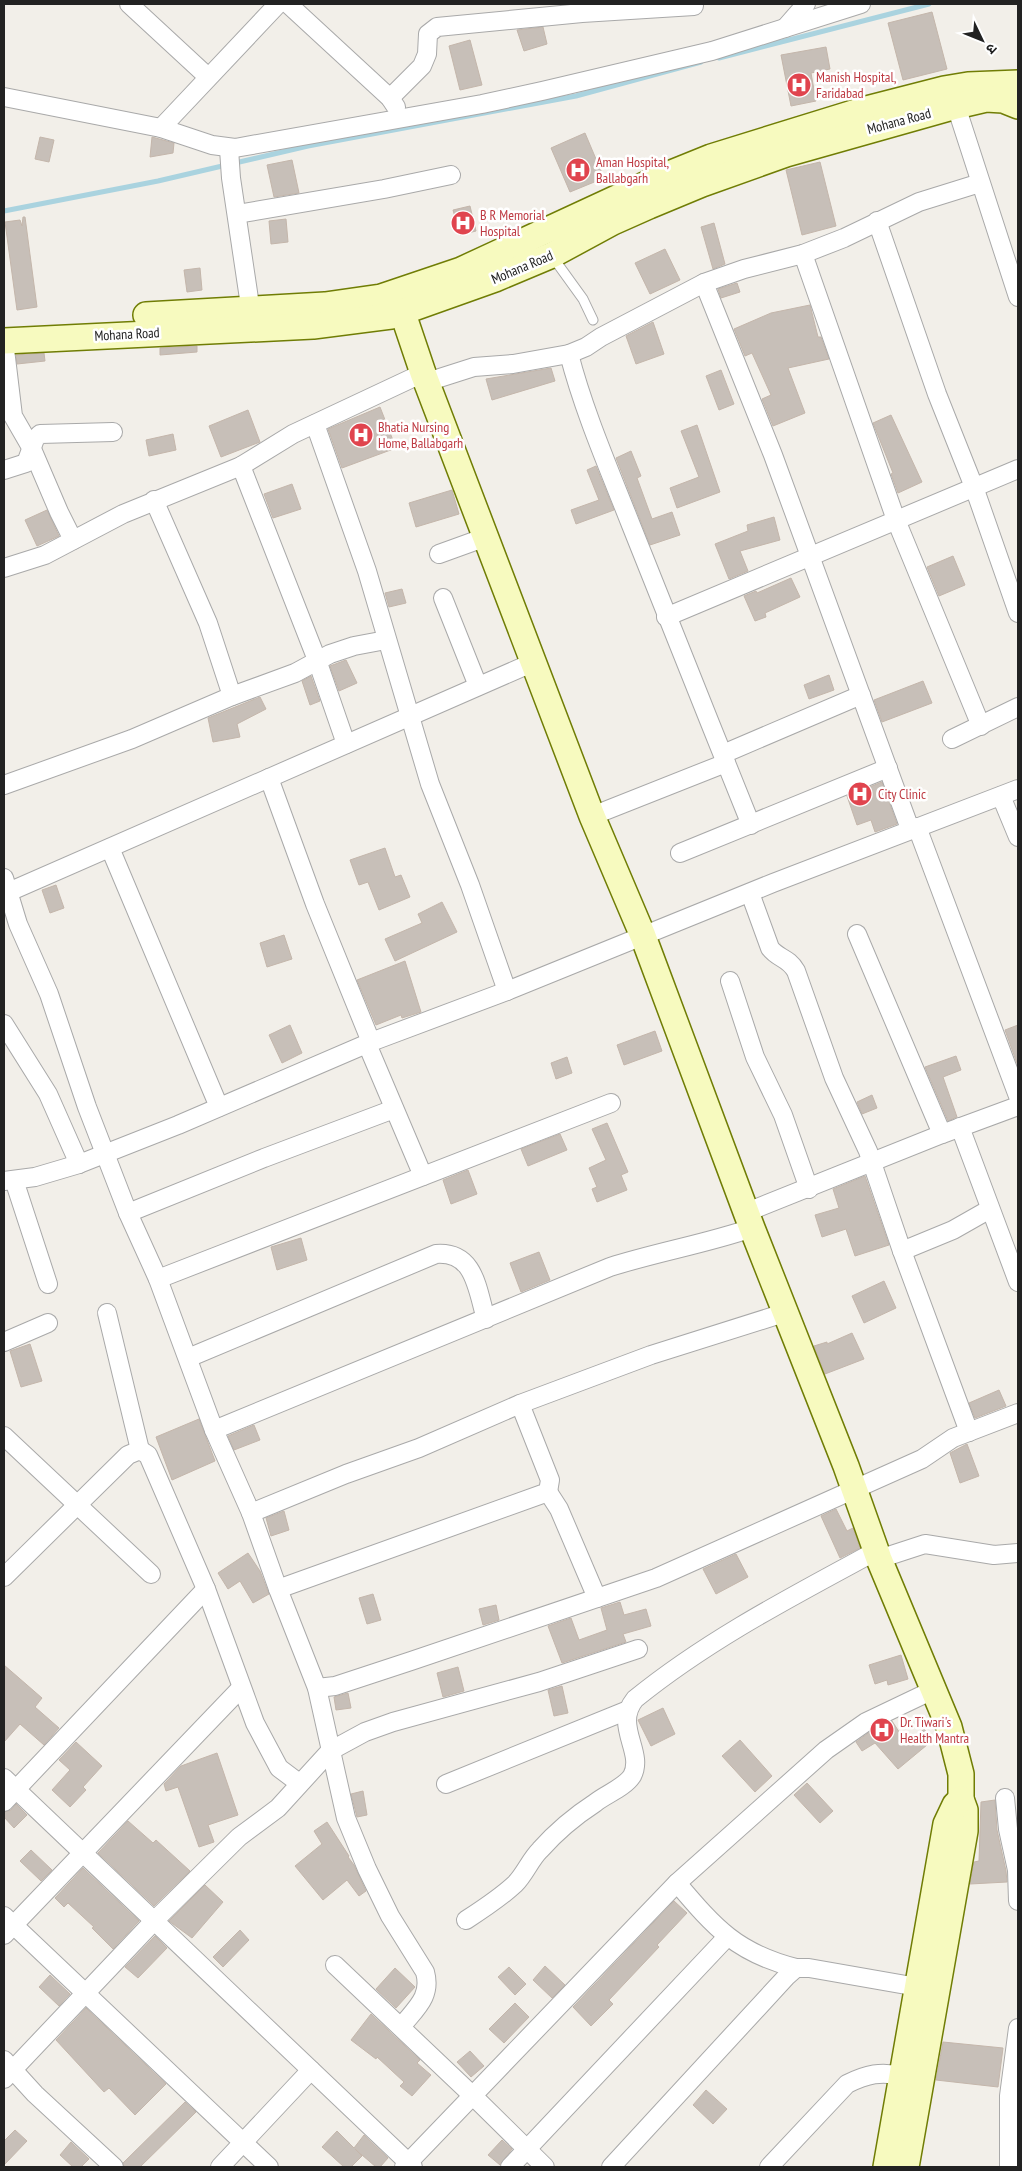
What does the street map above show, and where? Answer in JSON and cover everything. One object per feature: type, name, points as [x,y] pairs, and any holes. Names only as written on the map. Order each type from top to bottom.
[{"type":"street","points":[[129,4],[208,77]]},
{"type":"street","points":[[161,128],[278,4]]},
{"type":"street","points":[[288,4],[390,98],[402,119]]},
{"type":"street","points":[[785,29],[806,4]]},
{"type":"street","points":[[4,97],[161,128],[230,153],[482,104],[659,64],[712,51],[860,4]]},
{"type":"street","points":[[390,98],[422,66],[427,54],[428,34],[437,27],[694,6]]},
{"type":"street","name":"Mohana Road","points":[[4,325],[252,319],[346,323],[399,303],[461,270],[664,176],[711,157],[828,120],[944,89],[968,85],[1018,84]]},
{"type":"street","name":"Mohana Road","points":[[399,303],[470,289],[552,255],[613,222],[727,175],[786,154],[956,106],[986,100],[1003,100],[1018,106]]},
{"type":"street","points":[[956,106],[1018,297]]},
{"type":"street","points":[[230,153],[231,178],[252,319]]},
{"type":"street","points":[[237,214],[384,189],[451,175]]},
{"type":"street","points":[[4,568],[45,555],[154,500],[241,466],[315,424],[425,377],[474,367],[513,364],[569,354],[586,347],[600,337],[704,283],[744,269],[804,254],[844,238],[930,197],[980,183]]},
{"type":"street","points":[[878,221],[937,394],[974,487],[1018,613]]},
{"type":"street","points":[[804,254],[896,520],[981,726]]},
{"type":"street","points":[[704,283],[773,455],[888,768],[914,828],[1018,1096]]},
{"type":"street","points":[[399,303],[425,377],[592,816],[643,936],[784,1313],[854,1490],[877,1555],[958,1756],[961,1774],[961,1799],[965,1810],[966,1831],[928,1989],[902,2076],[886,2167]]},
{"type":"street","name":"Mohana Road","points":[[4,341],[252,319]]},
{"type":"street","points":[[4,341],[13,416],[32,449],[73,540]]},
{"type":"street","points":[[569,354],[587,412],[666,617],[751,825]]},
{"type":"street","points":[[315,424],[367,571],[430,784],[470,885],[507,992]]},
{"type":"street","points":[[4,470],[26,463],[35,439],[40,434],[113,432]]},
{"type":"street","points":[[241,466],[317,660],[346,744]]},
{"type":"street","points":[[666,617],[1018,469]]},
{"type":"street","points":[[154,500],[208,623],[232,696]]},
{"type":"street","points":[[439,554],[486,537]]},
{"type":"street","points":[[443,598],[478,686]]},
{"type":"street","points":[[4,785],[132,739],[232,696],[295,673],[317,660],[340,650],[386,640]]},
{"type":"street","points":[[401,2027],[425,1996],[428,1982],[416,1958],[390,1916],[367,1869],[346,1818],[317,1688],[278,1590],[251,1513],[214,1430],[158,1279],[128,1213],[87,1107],[49,994],[18,924],[5,888],[110,848],[534,662]]},
{"type":"street","points":[[592,816],[861,695]]},
{"type":"street","points":[[952,739],[1018,707]]},
{"type":"street","points":[[680,854],[888,768]]},
{"type":"street","points":[[269,778],[394,1109],[423,1176]]},
{"type":"street","points":[[48,1284],[9,1180],[35,1176],[79,1164],[369,1043],[507,992],[750,893],[1018,789]]},
{"type":"street","points":[[1001,796],[1018,837]]},
{"type":"street","points":[[110,848],[219,1107]]},
{"type":"street","points":[[750,893],[770,948],[775,954],[790,962],[796,971],[834,1078],[864,1139],[902,1251],[969,1432]]},
{"type":"street","points":[[857,934],[942,1134]]},
{"type":"street","points":[[730,980],[755,1057],[781,1109],[809,1189]]},
{"type":"street","points":[[4,1024],[48,1094],[79,1164]]},
{"type":"street","points":[[158,1279],[610,1103]]},
{"type":"street","points":[[214,1430],[610,1267],[652,1254],[720,1239],[749,1220],[809,1189],[942,1134],[1018,1106]]},
{"type":"street","points":[[128,1213],[264,1158],[394,1109]]},
{"type":"street","points":[[960,1127],[1018,1282]]},
{"type":"street","points":[[902,1251],[953,1230],[990,1209]]},
{"type":"street","points":[[188,1358],[436,1254],[447,1253],[457,1255],[465,1260],[470,1269],[486,1319]]},
{"type":"street","points":[[107,1313],[140,1450],[148,1455],[206,1588],[255,1723],[279,1768],[299,1783]]},
{"type":"street","points":[[251,1513],[346,1474],[419,1448],[520,1404],[651,1355],[784,1313]]},
{"type":"street","points":[[4,1342],[48,1323]]},
{"type":"street","points":[[520,1404],[550,1480],[548,1492],[559,1509],[597,1598]]},
{"type":"street","points":[[317,1688],[335,1686],[670,1572],[922,1459],[944,1443],[1018,1413]]},
{"type":"street","points":[[4,1436],[75,1505],[151,1574]]},
{"type":"street","points":[[4,1577],[75,1505],[128,1455],[140,1450]]},
{"type":"street","points":[[278,1590],[548,1492]]},
{"type":"street","points":[[446,1784],[628,1710],[640,1695],[682,1663],[731,1630],[877,1555],[925,1544],[994,1555],[1018,1553]]},
{"type":"street","points":[[206,1588],[8,1790],[82,1853],[311,2070],[408,2166],[472,2095],[677,1883],[826,1750],[866,1722],[933,1690]]},
{"type":"street","points":[[114,2167],[7,2069],[85,1993],[153,1922],[239,1837],[278,1808],[330,1751],[365,1732],[393,1722],[539,1682],[638,1649]]},
{"type":"street","points":[[241,1688],[82,1853],[7,1926],[85,1993],[269,2167]]},
{"type":"street","points":[[466,1920],[489,1906],[516,1883],[538,1851],[556,1834],[595,1802],[626,1783],[632,1775],[634,1759],[627,1727],[628,1710]]},
{"type":"street","points":[[1005,1798],[1016,1850],[1018,1901]]},
{"type":"street","points":[[677,1883],[703,1914],[727,1937],[744,1949],[772,1962],[796,1968],[809,1968],[928,1989]]},
{"type":"street","points":[[510,2167],[727,1937]]},
{"type":"street","points":[[335,1965],[545,2167]]},
{"type":"street","points":[[611,2167],[796,1968]]},
{"type":"street","points":[[906,2167],[928,1989]]},
{"type":"street","points":[[1008,2167],[1009,2096],[1018,2028]]},
{"type":"street","points":[[220,2167],[311,2070]]},
{"type":"street","points":[[769,2167],[847,2084],[864,2075],[874,2073],[902,2076]]},
{"type":"lane","points":[[552,255],[583,298],[593,320]]},
{"type":"building","points":[[932,12],[947,69],[903,80],[888,23]]},
{"type":"building","points":[[543,27],[547,44],[524,51],[517,30]]},
{"type":"building","points":[[470,40],[482,85],[460,90],[449,46]]},
{"type":"building","points":[[826,47],[830,69],[811,73],[816,101],[791,106],[781,55]]},
{"type":"building","points":[[585,133],[604,178],[570,192],[551,148]]},
{"type":"building","points":[[40,137],[54,140],[49,162],[35,159]]},
{"type":"building","points":[[152,137],[174,143],[173,153],[150,157]]},
{"type":"building","points":[[292,160],[299,193],[274,197],[267,165]]},
{"type":"building","points":[[820,162],[836,226],[802,235],[786,170]]},
{"type":"building","points":[[470,206],[476,231],[460,235],[453,210]]},
{"type":"building","points":[[23,217],[25,217],[37,307],[17,310],[5,222],[20,220],[22,226]]},
{"type":"building","points":[[286,219],[288,242],[271,244],[269,221]]},
{"type":"building","points":[[714,223],[725,264],[713,269],[701,227]]},
{"type":"building","points":[[665,249],[680,280],[650,294],[635,263]]},
{"type":"building","points":[[200,268],[202,290],[187,292],[184,270]]},
{"type":"building","points":[[737,283],[740,292],[721,298],[718,289]]},
{"type":"building","points":[[810,305],[818,337],[821,337],[829,359],[788,368],[805,413],[773,426],[762,399],[771,395],[752,353],[745,356],[734,329],[771,313]]},
{"type":"building","points":[[653,322],[664,354],[636,364],[626,336]]},
{"type":"building","points":[[197,346],[197,352],[160,355],[160,348]]},
{"type":"building","points":[[44,353],[45,361],[17,364],[16,355]]},
{"type":"building","points":[[551,368],[555,381],[492,400],[486,379]]},
{"type":"building","points":[[721,370],[734,404],[719,410],[706,376]]},
{"type":"building","points":[[380,407],[396,448],[342,468],[328,429]]},
{"type":"building","points":[[248,410],[260,442],[221,457],[209,426]]},
{"type":"building","points":[[891,415],[922,482],[898,493],[891,474],[893,473],[873,423]]},
{"type":"building","points":[[697,425],[720,492],[677,508],[670,488],[699,477],[681,431]]},
{"type":"building","points":[[173,434],[176,450],[149,456],[146,440]]},
{"type":"building","points":[[631,451],[641,476],[637,478],[652,519],[672,512],[680,535],[650,545],[616,458]]},
{"type":"building","points":[[596,466],[614,510],[576,524],[571,510],[599,500],[587,470]]},
{"type":"building","points":[[292,484],[301,509],[273,518],[264,494]]},
{"type":"building","points":[[452,490],[459,514],[416,527],[409,503]]},
{"type":"building","points":[[47,510],[59,536],[37,546],[25,520]]},
{"type":"building","points":[[774,517],[780,540],[740,551],[748,571],[729,579],[715,544],[748,531],[747,525]]},
{"type":"building","points":[[953,556],[965,585],[939,596],[927,567]]},
{"type":"building","points":[[791,578],[800,597],[765,613],[766,617],[755,621],[744,596],[756,591],[757,593]]},
{"type":"building","points":[[402,589],[406,603],[389,607],[385,593]]},
{"type":"building","points":[[346,660],[357,683],[339,691],[330,666]]},
{"type":"building","points":[[829,675],[834,690],[809,699],[804,685]]},
{"type":"building","points":[[311,676],[320,701],[310,705],[302,681]]},
{"type":"building","points":[[923,681],[932,703],[882,722],[874,700]]},
{"type":"building","points":[[260,697],[266,709],[237,724],[240,737],[213,742],[208,718]]},
{"type":"building","points":[[882,782],[897,824],[875,832],[871,820],[857,825],[847,796]]},
{"type":"building","points":[[385,848],[395,877],[401,875],[410,897],[379,910],[368,882],[359,885],[350,860]]},
{"type":"building","points":[[56,885],[64,908],[50,913],[42,890]]},
{"type":"building","points":[[442,902],[457,932],[395,961],[385,939],[422,923],[418,914]]},
{"type":"building","points":[[284,935],[292,959],[267,967],[260,943]]},
{"type":"building","points":[[405,961],[421,1012],[402,1018],[401,1015],[376,1025],[357,980]]},
{"type":"building","points":[[290,1025],[302,1053],[282,1063],[269,1035]]},
{"type":"building","points":[[1018,1025],[1018,1066],[1005,1030]]},
{"type":"building","points":[[655,1031],[662,1051],[624,1065],[617,1045]]},
{"type":"building","points":[[956,1056],[961,1070],[943,1077],[957,1117],[948,1121],[925,1067]]},
{"type":"building","points":[[567,1057],[572,1073],[556,1079],[551,1063]]},
{"type":"building","points":[[872,1095],[877,1108],[862,1114],[857,1102]]},
{"type":"building","points":[[607,1123],[628,1172],[621,1175],[627,1190],[597,1202],[592,1189],[597,1187],[589,1168],[606,1160],[592,1129]]},
{"type":"building","points":[[560,1134],[567,1150],[528,1166],[521,1149]]},
{"type":"building","points":[[468,1170],[477,1194],[451,1204],[443,1180]]},
{"type":"building","points":[[865,1176],[889,1245],[855,1256],[846,1229],[822,1237],[815,1215],[839,1208],[833,1189]]},
{"type":"building","points":[[301,1238],[307,1260],[277,1270],[271,1247]]},
{"type":"building","points":[[539,1252],[550,1280],[521,1292],[510,1263]]},
{"type":"building","points":[[884,1281],[896,1308],[864,1323],[852,1296]]},
{"type":"building","points":[[852,1333],[864,1359],[825,1374],[814,1346],[827,1342],[827,1344]]},
{"type":"building","points":[[30,1344],[42,1381],[21,1387],[10,1351]]},
{"type":"building","points":[[999,1390],[1006,1406],[975,1418],[969,1403]]},
{"type":"building","points":[[199,1419],[215,1461],[172,1480],[156,1437]]},
{"type":"building","points":[[254,1425],[260,1440],[234,1450],[228,1436]]},
{"type":"building","points":[[967,1444],[979,1476],[960,1483],[950,1453]]},
{"type":"building","points":[[836,1509],[847,1531],[853,1528],[860,1548],[840,1558],[821,1516]]},
{"type":"building","points":[[284,1511],[289,1530],[271,1536],[266,1518]]},
{"type":"building","points":[[248,1553],[260,1571],[269,1594],[253,1603],[240,1581],[228,1589],[218,1573]]},
{"type":"building","points":[[736,1554],[748,1577],[716,1594],[703,1569]]},
{"type":"building","points":[[373,1594],[381,1620],[367,1624],[359,1598]]},
{"type":"building","points":[[620,1602],[624,1615],[646,1609],[651,1626],[623,1634],[626,1642],[562,1663],[548,1626],[571,1618],[579,1640],[607,1630],[601,1608]]},
{"type":"building","points":[[496,1605],[499,1620],[483,1625],[479,1609]]},
{"type":"building","points":[[901,1655],[908,1679],[888,1685],[887,1680],[875,1684],[869,1665]]},
{"type":"building","points":[[4,1665],[42,1698],[35,1707],[59,1728],[44,1745],[20,1724],[4,1742]]},
{"type":"building","points":[[458,1667],[464,1691],[443,1697],[437,1673]]},
{"type":"building","points":[[562,1686],[568,1713],[554,1716],[548,1690]]},
{"type":"building","points":[[348,1693],[351,1708],[336,1710],[334,1697]]},
{"type":"building","points":[[663,1708],[675,1734],[651,1746],[638,1720]]},
{"type":"building","points":[[892,1721],[907,1744],[924,1729],[933,1740],[898,1769],[875,1743],[862,1751],[856,1742],[871,1731]]},
{"type":"building","points":[[740,1740],[772,1776],[755,1792],[722,1756]]},
{"type":"building","points":[[76,1742],[102,1766],[83,1787],[86,1790],[70,1807],[52,1790],[70,1770],[59,1760]]},
{"type":"building","points":[[217,1753],[238,1815],[208,1825],[214,1842],[199,1847],[178,1787],[166,1791],[164,1784],[181,1766]]},
{"type":"building","points":[[807,1783],[833,1811],[820,1823],[794,1795]]},
{"type":"building","points":[[363,1791],[367,1815],[357,1817],[351,1794]]},
{"type":"building","points":[[995,1800],[997,1830],[1007,1882],[970,1884],[974,1862],[979,1861],[981,1802]]},
{"type":"building","points":[[16,1804],[27,1815],[14,1828],[4,1817],[4,1812],[11,1810]]},
{"type":"building","points":[[128,1821],[153,1843],[156,1840],[190,1871],[154,1906],[98,1853]]},
{"type":"building","points":[[327,1822],[349,1856],[366,1891],[359,1896],[347,1880],[323,1900],[295,1866],[322,1844],[314,1831]]},
{"type":"building","points":[[31,1850],[52,1870],[41,1881],[20,1861]]},
{"type":"building","points":[[83,1868],[139,1921],[113,1949],[92,1928],[94,1927],[68,1903],[64,1907],[55,1898]]},
{"type":"building","points":[[205,1885],[223,1902],[192,1938],[169,1921]]},
{"type":"building","points":[[674,1901],[687,1913],[657,1945],[659,1947],[609,2000],[613,2004],[591,2026],[573,2007]]},
{"type":"building","points":[[240,1930],[249,1940],[223,1967],[213,1957]]},
{"type":"building","points":[[155,1936],[167,1948],[138,1978],[125,1967]]},
{"type":"building","points":[[545,1966],[565,1985],[552,1998],[533,1980]]},
{"type":"building","points":[[509,1967],[526,1984],[515,1995],[498,1977]]},
{"type":"building","points":[[395,1968],[415,1987],[396,2008],[376,1989]]},
{"type":"building","points":[[50,1975],[70,1994],[59,2006],[39,1987]]},
{"type":"building","points":[[515,2003],[529,2017],[504,2043],[489,2029]]},
{"type":"building","points":[[86,2008],[166,2084],[135,2115],[109,2088],[104,2092],[56,2040]]},
{"type":"building","points":[[371,2014],[420,2060],[417,2063],[431,2075],[412,2096],[400,2086],[404,2082],[377,2057],[376,2059],[351,2040]]},
{"type":"building","points":[[943,2042],[1003,2048],[998,2087],[936,2080]]},
{"type":"building","points":[[470,2051],[484,2066],[471,2077],[457,2062]]},
{"type":"building","points":[[706,2090],[727,2109],[713,2124],[693,2105]]},
{"type":"building","points":[[185,2102],[196,2112],[140,2167],[124,2167],[123,2163]]},
{"type":"building","points":[[15,2130],[27,2141],[4,2165],[4,2141]]},
{"type":"building","points":[[337,2131],[354,2148],[364,2135],[388,2158],[380,2167],[376,2167],[355,2149],[362,2156],[351,2167],[344,2167],[322,2147]]},
{"type":"building","points":[[502,2140],[512,2149],[500,2165],[488,2155]]},
{"type":"building","points":[[71,2142],[89,2159],[81,2167],[73,2167],[60,2155]]},
{"type":"waterway","points":[[719,58],[929,4]]},
{"type":"waterway","points":[[4,211],[158,181],[308,146],[576,96],[701,62]]},
{"type":"place","name":"Manish Hospital, Faridabad","points":[[799,85]]},
{"type":"place","name":"Aman Hospital, Ballabgarh","points":[[578,170]]},
{"type":"place","name":"B R Memorial Hospital","points":[[463,223]]},
{"type":"place","name":"Bhatia Nursing Home, Ballabgarh","points":[[361,435]]},
{"type":"place","name":"City Clinic","points":[[860,794]]},
{"type":"place","name":"Dr. Tiwari's Health Mantra","points":[[882,1730]]}]
